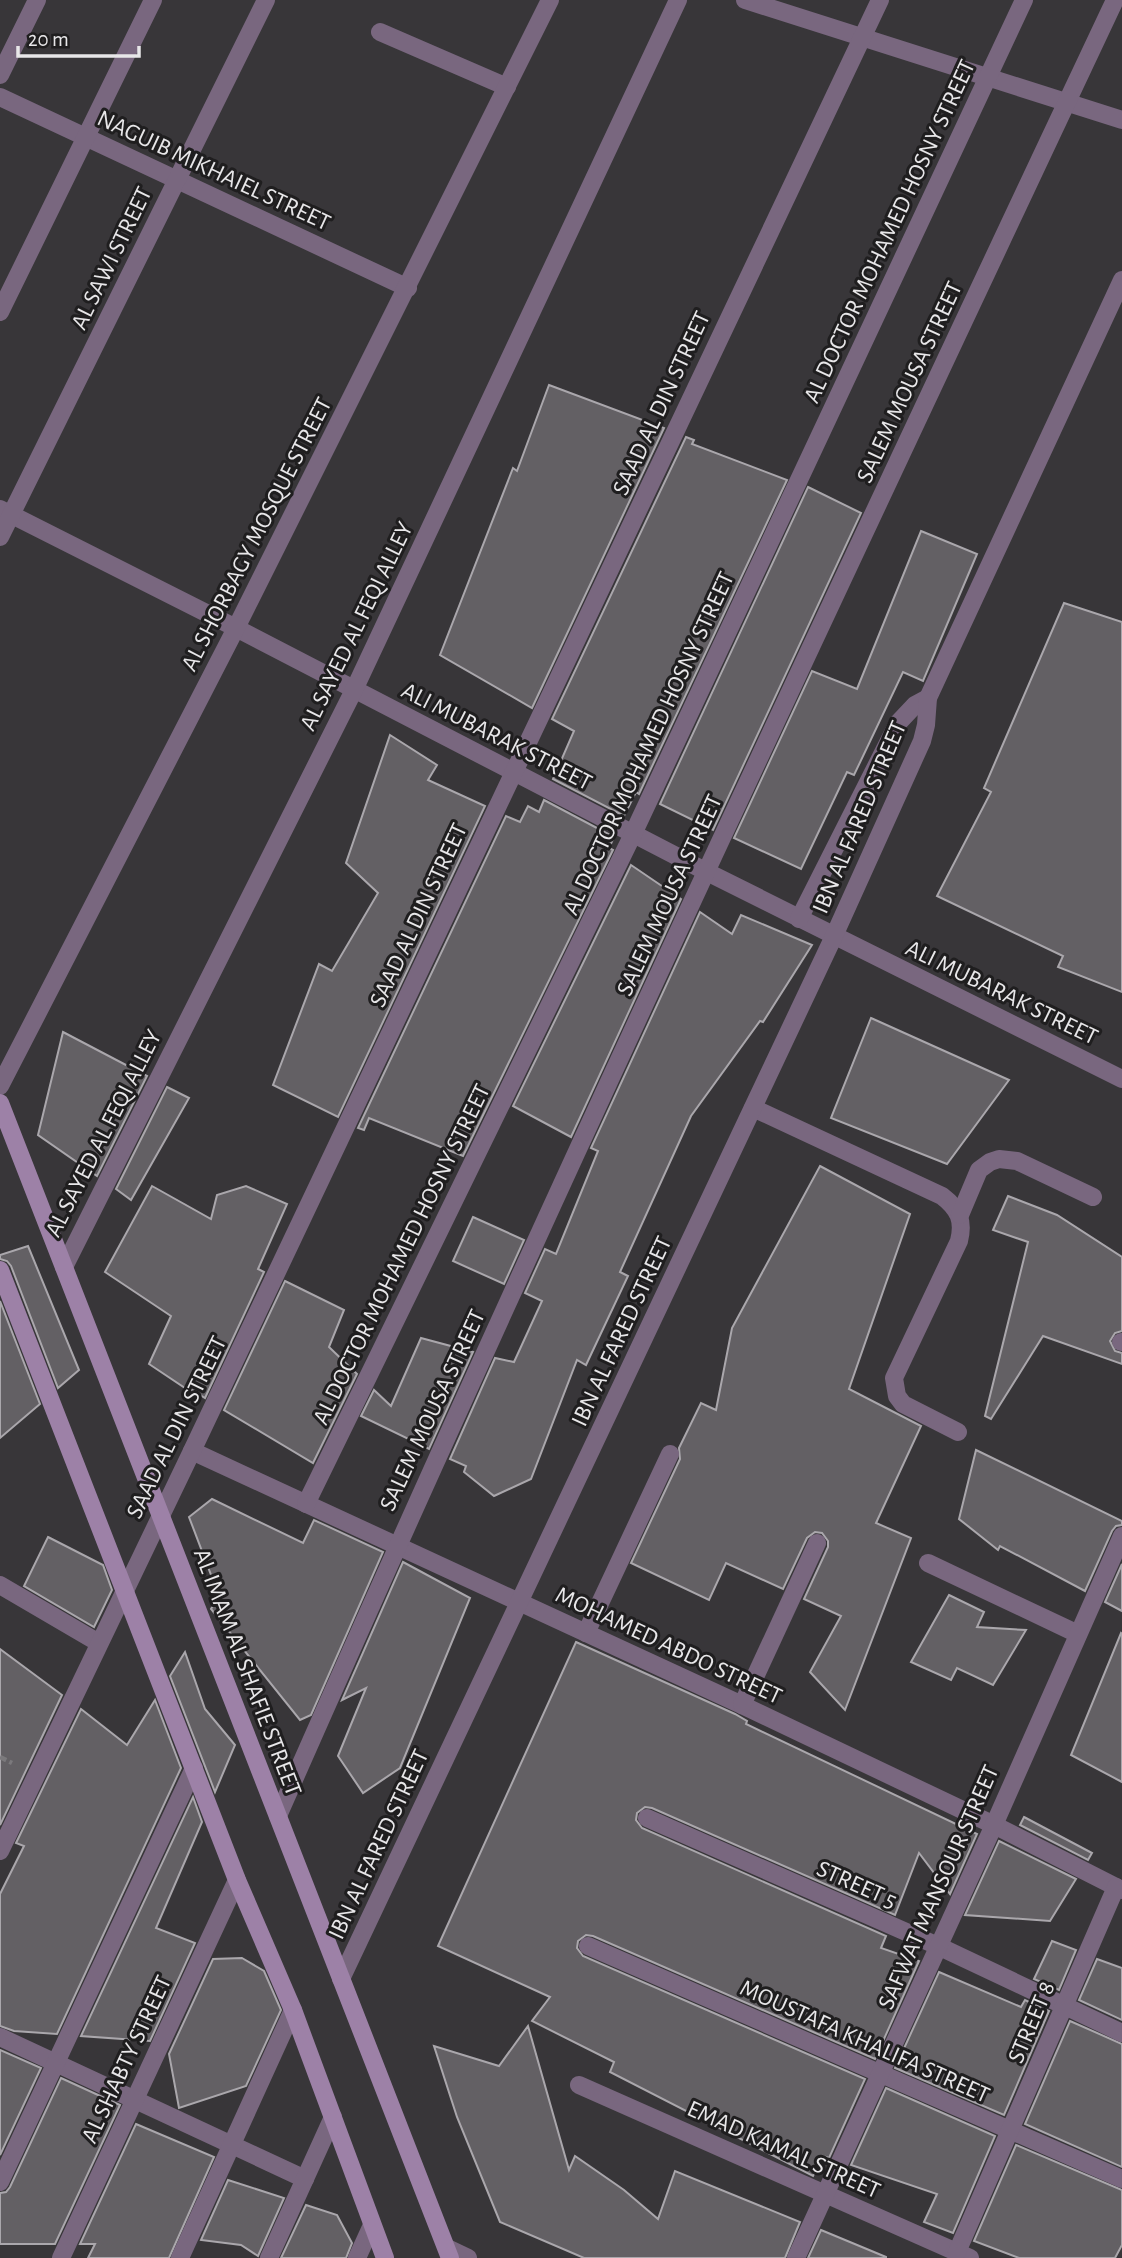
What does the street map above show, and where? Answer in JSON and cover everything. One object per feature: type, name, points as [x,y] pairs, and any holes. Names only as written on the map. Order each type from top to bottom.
[{"type":"main road","name":"AL IMAM AL SHAFIE STREET","points":[[0,1103],[449,2253]]},
{"type":"main road","points":[[0,1270],[237,1880],[293,2010],[385,2258]]},
{"type":"street","points":[[0,75],[37,0]]},
{"type":"street","points":[[0,312],[153,0]]},
{"type":"street","name":"AL SAWI STREET","points":[[0,537],[6,512],[266,0]]},
{"type":"street","name":"AL SHORBAGY MOSQUE STREET","points":[[0,1086],[236,628],[550,0]]},
{"type":"street","name":"AL SAYED AL FEQI ALLEY","points":[[64,1267],[354,690],[678,0]]},
{"type":"street","points":[[745,0],[1122,120]]},
{"type":"street","name":"SAAD AL DIN STREET","points":[[0,1851],[880,0]]},
{"type":"street","name":"AL DOCTOR MOHAMED HOSNY STREET","points":[[306,1504],[633,834],[1024,0]]},
{"type":"street","name":"SALEM MOUSA STREET","points":[[278,1816],[397,1545],[707,872],[1115,0]]},
{"type":"street","points":[[380,32],[507,87]]},
{"type":"street","name":"NAGUIB MIKHAIEL STREET","points":[[0,97],[408,288]]},
{"type":"street","name":"IBN AL FARED STREET","points":[[341,1979],[834,936],[922,741],[928,698],[1122,280]]},
{"type":"street","name":"ALI MUBARAK STREET","points":[[6,512],[799,919],[1122,1079]]},
{"type":"street","name":"IBN AL FARED STREET","points":[[799,919],[898,723],[915,705],[928,698]]},
{"type":"street","points":[[753,1108],[942,1196],[953,1204],[960,1215],[962,1228],[959,1241],[894,1378],[897,1396],[904,1404],[958,1432]]},
{"type":"street","points":[[960,1215],[979,1170],[999,1159],[1017,1161],[1093,1198]]},
{"type":"street","name":"MOHAMED ABDO STREET","points":[[192,1451],[742,1705],[994,1825],[1119,1889]]},
{"type":"street","points":[[586,1633],[670,1454]]},
{"type":"street","name":"SAFWAT MANSOUR STREET","points":[[796,2258],[994,1825],[1122,1536]]},
{"type":"street","points":[[742,1705],[817,1543]]},
{"type":"street","points":[[928,1563],[1078,1634]]},
{"type":"street","points":[[0,1585],[99,1643]]},
{"type":"street","points":[[0,2182],[194,1768]]},
{"type":"street","name":"STREET 5","points":[[647,1818],[938,1946],[1122,2033]]},
{"type":"street","name":"AL SHABTY STREET","points":[[61,2258],[237,1880]]},
{"type":"street","name":"STREET 8","points":[[963,2255],[1010,2131],[1119,1889]]},
{"type":"street","name":"MOUSTAFA KHALIFA STREET","points":[[588,1946],[1122,2179]]},
{"type":"street","points":[[180,2258],[293,2010]]},
{"type":"street","points":[[0,2037],[305,2179]]},
{"type":"street","name":"EMAD KAMAL STREET","points":[[579,2085],[963,2255]]},
{"type":"street","points":[[269,2258],[333,2117]]},
{"type":"street","points":[[357,2258],[372,2225]]},
{"type":"street","points":[[449,2253],[468,2258]]},
{"type":"building","points":[[549,385],[664,428],[532,708],[440,655],[513,468],[517,471]]},
{"type":"building","points":[[686,437],[694,440],[692,444],[787,480],[639,794],[636,792],[624,816],[553,779],[574,731],[552,719]]},
{"type":"building","points":[[808,487],[861,513],[713,830],[660,804]]},
{"type":"building","points":[[921,531],[977,554],[923,681],[903,672],[854,775],[847,772],[801,869],[734,838],[812,671],[857,689]]},
{"type":"building","points":[[1064,603],[1122,622],[1122,992],[1058,967],[1063,956],[937,896],[991,792],[984,788]]},
{"type":"building","points":[[390,735],[437,765],[428,780],[485,806],[338,1117],[273,1085],[319,964],[332,971],[378,893],[346,863]]},
{"type":"building","points":[[544,800],[614,837],[609,848],[613,850],[463,1156],[369,1118],[364,1130],[358,1128],[506,816],[520,822],[528,806],[539,812]]},
{"type":"building","points":[[631,865],[681,899],[571,1137],[513,1106]]},
{"type":"building","points":[[700,912],[732,934],[741,915],[812,945],[763,1022],[760,1021],[691,1116],[620,1272],[628,1276],[586,1365],[577,1360],[531,1479],[494,1496],[464,1472],[466,1466],[450,1459],[495,1358],[514,1362],[542,1301],[525,1293],[545,1249],[556,1254],[598,1151],[591,1148]]},
{"type":"building","points":[[871,1018],[1009,1080],[947,1164],[831,1118]]},
{"type":"building","points":[[63,1032],[147,1076],[97,1176],[38,1135]]},
{"type":"building","points":[[167,1087],[189,1098],[131,1200],[116,1189]]},
{"type":"building","points":[[820,1166],[910,1214],[849,1389],[921,1426],[876,1523],[911,1538],[845,1710],[810,1672],[841,1616],[804,1599],[828,1547],[828,1541],[822,1533],[815,1532],[807,1538],[783,1589],[726,1563],[709,1600],[631,1563],[680,1459],[679,1448],[701,1403],[716,1410],[732,1328]]},
{"type":"building","points":[[152,1186],[211,1219],[217,1195],[246,1186],[287,1204],[258,1269],[264,1272],[205,1398],[192,1390],[191,1392],[149,1364],[171,1316],[105,1272]]},
{"type":"building","points":[[1008,1196],[1057,1215],[1122,1257],[1122,1331],[1115,1333],[1110,1341],[1115,1351],[1122,1353],[1122,1364],[1043,1336],[991,1419],[985,1416],[1028,1242],[993,1230]]},
{"type":"building","points":[[473,1217],[524,1240],[504,1284],[453,1261]]},
{"type":"building","points":[[28,1246],[79,1370],[58,1388],[11,1266],[0,1259],[0,1255]]},
{"type":"building","points":[[285,1281],[344,1310],[329,1347],[357,1374],[313,1463],[224,1410]]},
{"type":"building","points":[[0,1301],[40,1404],[0,1438]]},
{"type":"building","points":[[421,1338],[473,1352],[429,1449],[361,1416],[374,1390],[391,1406]]},
{"type":"building","points":[[976,1450],[1122,1521],[1122,1525],[1116,1526],[1112,1531],[1085,1591],[1000,1546],[998,1550],[959,1519]]},
{"type":"building","points":[[212,1499],[303,1543],[314,1520],[383,1552],[311,1715],[300,1720],[211,1609],[219,1596],[189,1517]]},
{"type":"building","points":[[48,1537],[103,1565],[112,1590],[94,1627],[24,1586]]},
{"type":"building","points":[[403,1562],[470,1598],[400,1768],[363,1793],[338,1756],[366,1688],[342,1700]]},
{"type":"building","points":[[1122,1564],[1122,1611],[1105,1602]]},
{"type":"building","points":[[949,1595],[984,1612],[977,1627],[1026,1630],[993,1685],[957,1668],[951,1680],[911,1662]]},
{"type":"building","points":[[1122,1634],[1122,1782],[1071,1755]]},
{"type":"building","points":[[576,1642],[735,1714],[747,1721],[746,1724],[977,1834],[950,1894],[919,1853],[895,1915],[652,1808],[645,1807],[637,1813],[636,1820],[642,1828],[886,1936],[881,1948],[919,1961],[875,2059],[593,1936],[586,1935],[578,1941],[577,1948],[583,1956],[865,2079],[829,2158],[823,2156],[813,2176],[610,2072],[614,2062],[532,2021],[550,1997],[438,1946]]},
{"type":"building","points":[[0,1649],[62,1695],[0,1825]]},
{"type":"building","points":[[185,1652],[205,1709],[235,1745],[215,1792],[170,1676]]},
{"type":"building","points":[[155,1700],[181,1768],[57,2034],[14,2031],[0,2026],[0,1894],[24,1846],[16,1843],[81,1709],[127,1745]]},
{"type":"building","points":[[193,1797],[202,1822],[156,1928],[195,1943],[150,2041],[81,2036]]},
{"type":"building","points":[[1024,1817],[1092,1853],[1088,1860],[1020,1825]]},
{"type":"building","points":[[999,1841],[1076,1879],[1050,1921],[965,1915]]},
{"type":"building","points":[[1052,1941],[1076,1950],[1059,1990],[1034,1979]]},
{"type":"building","points":[[242,1958],[264,1971],[281,2010],[246,2086],[179,2108],[169,2054],[213,1959]]},
{"type":"building","points":[[1097,1959],[1122,1968],[1122,2020],[1079,2000]]},
{"type":"building","points":[[939,1972],[1021,2007],[1025,2000],[1049,2011],[1004,2115],[895,2068]]},
{"type":"building","points":[[1070,2021],[1122,2044],[1122,2167],[1025,2124]]},
{"type":"building","points":[[528,2026],[569,2170],[575,2156],[624,2190],[658,2219],[675,2171],[800,2222],[785,2258],[584,2258],[500,2222],[457,2117],[434,2046],[499,2066]]},
{"type":"building","points":[[0,2050],[41,2068],[0,2155]]},
{"type":"building","points":[[61,2078],[120,2105],[55,2244],[0,2244],[0,2193],[6,2192],[10,2187]]},
{"type":"building","points":[[886,2088],[995,2136],[953,2233],[924,2222],[937,2194],[851,2165]]},
{"type":"building","points":[[136,2124],[214,2157],[169,2258],[88,2258],[95,2244],[80,2244]]},
{"type":"building","points":[[1016,2145],[1122,2190],[1122,2245],[1115,2258],[1019,2258],[974,2241]]},
{"type":"building","points":[[228,2180],[284,2198],[258,2256],[241,2245],[201,2240]]},
{"type":"building","points":[[306,2205],[337,2215],[352,2243],[346,2258],[281,2258]]},
{"type":"building","points":[[821,2230],[886,2257],[886,2258],[808,2258]]}]
